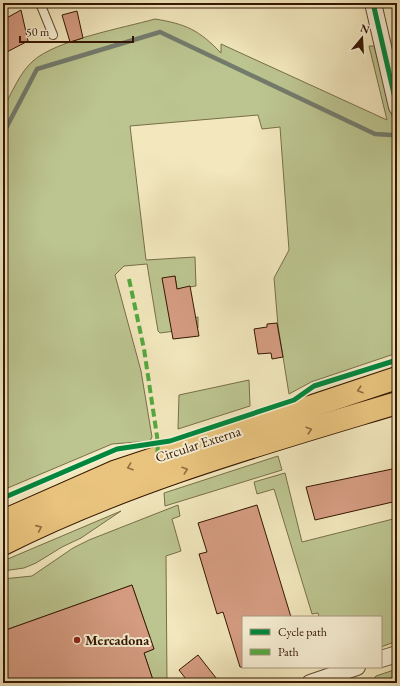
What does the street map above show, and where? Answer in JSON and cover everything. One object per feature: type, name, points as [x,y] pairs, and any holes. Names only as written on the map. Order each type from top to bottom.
[{"type":"main road","name":"Circular Externa","points":[[3,521],[114,472],[397,378]]},
{"type":"main road","name":"Circular Externa","points":[[3,544],[122,491],[279,439],[397,403]]},
{"type":"street","points":[[373,3],[397,107]]},
{"type":"street","points":[[382,659],[397,654]]},
{"type":"street","points":[[310,683],[354,668]]},
{"type":"lane","points":[[40,3],[53,35]]},
{"type":"green space","points":[[155,19],[175,23],[191,29],[199,33],[221,53],[221,44],[387,120],[369,46],[374,46],[397,135],[397,353],[311,382],[289,394],[278,326],[274,278],[289,250],[280,127],[262,129],[258,115],[130,126],[146,260],[195,257],[196,286],[177,289],[175,276],[170,322],[198,317],[198,328],[160,333],[158,331],[147,264],[124,266],[115,275],[141,371],[152,437],[150,441],[112,444],[3,490],[3,108],[24,71],[33,61],[44,54],[73,41]]},
{"type":"green space","points":[[249,380],[250,406],[178,429],[179,395]]},
{"type":"green space","points":[[278,456],[282,470],[165,506],[164,493]]},
{"type":"green space","points":[[285,473],[302,542],[397,518],[397,641],[382,647],[382,616],[319,616],[318,613],[312,614],[274,489],[257,494],[254,482]]},
{"type":"green space","points":[[178,505],[180,516],[172,519],[181,551],[166,556],[167,683],[154,683],[144,653],[154,649],[132,585],[3,631],[3,579],[32,576],[73,548],[89,540]]},
{"type":"green space","points":[[121,511],[81,538],[62,547],[36,563],[24,568],[3,571],[3,561]]},
{"type":"green space","points":[[397,669],[397,683],[370,683],[376,676]]},
{"type":"building","points":[[21,10],[28,41],[3,54],[3,20]]},
{"type":"building","points":[[77,11],[83,38],[70,42],[62,15]]},
{"type":"building","points":[[175,276],[177,289],[190,286],[199,336],[173,339],[162,278]]},
{"type":"building","points":[[277,323],[283,357],[272,359],[271,353],[258,354],[254,329],[267,327],[267,324]]},
{"type":"building","points":[[397,468],[397,501],[315,520],[306,487]]},
{"type":"building","points":[[257,505],[291,616],[242,616],[242,667],[240,667],[223,612],[217,614],[199,554],[207,552],[198,523]]},
{"type":"building","name":"Mercadona","points":[[132,585],[154,649],[144,653],[154,683],[3,683],[3,631]]},
{"type":"building","points":[[198,655],[220,683],[189,683],[179,670]]},
{"type":"waterway","points":[[3,134],[37,69],[160,32],[375,134],[392,135]]},
{"type":"marked path","points":[[129,279],[144,349],[158,443],[157,458]]},
{"type":"cycle path","points":[[373,3],[397,107]]},
{"type":"cycle path","points":[[3,498],[117,449],[170,441],[294,400],[314,386],[397,360]]},
{"type":"place","name":"Mercadona","points":[[77,640]]}]
